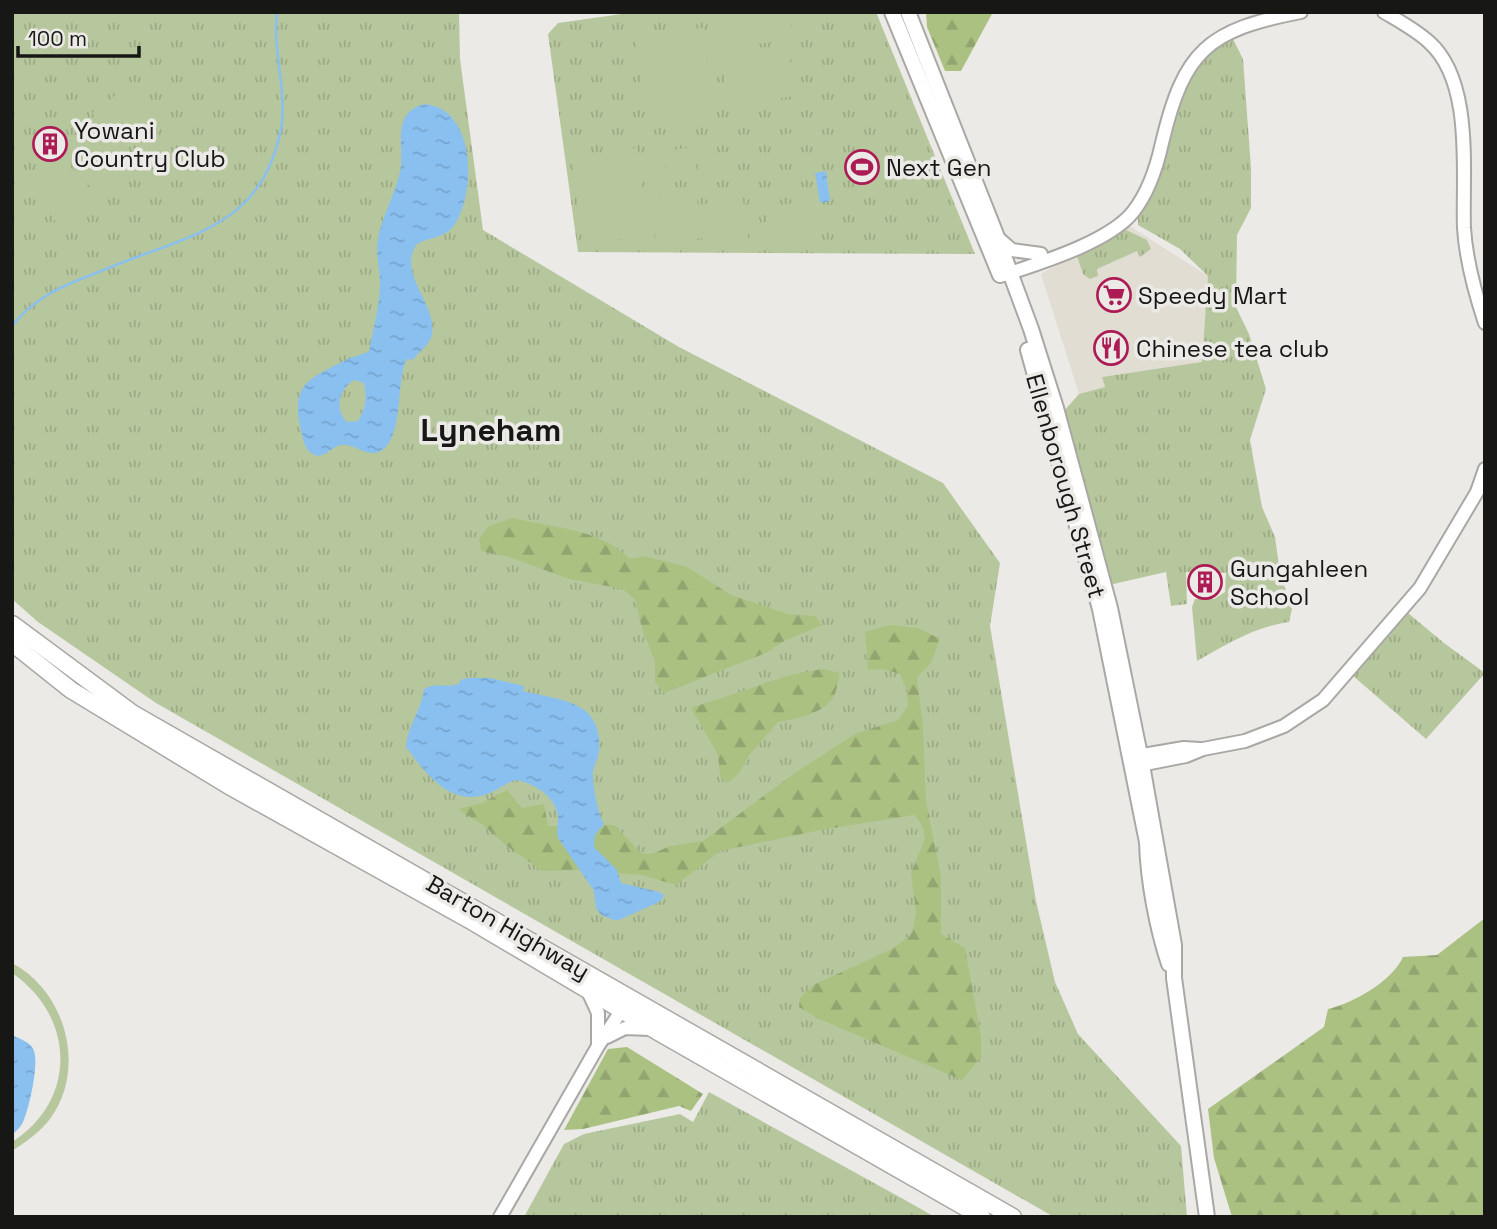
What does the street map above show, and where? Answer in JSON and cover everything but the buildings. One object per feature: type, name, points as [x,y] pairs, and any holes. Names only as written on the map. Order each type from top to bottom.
[{"type":"highway","name":"Barton Highway","points":[[12,624],[132,713],[622,1002],[1013,1217]]},
{"type":"highway","name":"Barton Highway","points":[[12,643],[71,690],[206,773],[586,989],[622,1002],[660,1033],[982,1217]]},
{"type":"main road","name":"Ellenborough Street","points":[[892,12],[1004,271],[1017,293],[1056,408],[1110,608],[1164,947],[1174,978],[1207,1217]]},
{"type":"main road","name":"Ellenborough Street","points":[[908,12],[997,237],[1004,271],[1100,609],[1136,761]]},
{"type":"main road","name":"Ellenborough Street","points":[[1202,1166],[1215,1217]]},
{"type":"street","points":[[1004,271],[1071,249],[1107,231],[1134,211],[1147,188],[1160,151],[1176,90],[1182,77],[1202,51],[1230,32],[1279,16],[1301,12]]},
{"type":"street","points":[[1384,12],[1436,49],[1455,85],[1462,121],[1466,243],[1485,323]]},
{"type":"street","points":[[997,237],[1012,250],[1041,259]]},
{"type":"street","points":[[1017,293],[1022,281],[1041,259]]},
{"type":"street","points":[[1136,761],[1186,756],[1203,749],[1245,741],[1284,726],[1323,700],[1419,588],[1477,492],[1485,469]]},
{"type":"street","points":[[586,989],[598,1013],[598,1046]]},
{"type":"street","points":[[500,1217],[598,1046],[605,1026],[622,1002]]},
{"type":"street","points":[[598,1046],[609,1035],[625,1028],[643,1028],[660,1033]]},
{"type":"shaded area","points":[[1128,225],[1208,276],[1202,363],[1102,377],[1105,387],[1079,394],[1041,274]]},
{"type":"green space","name":"Yowani Country Club","points":[[12,12],[459,12],[460,59],[483,230],[679,347],[943,483],[1000,563],[990,626],[1036,901],[1055,982],[1078,1034],[1181,1146],[1187,1217],[1054,1217],[156,703],[38,622],[12,599]]},
{"type":"green space","points":[[636,12],[876,12],[975,254],[578,252],[548,34],[558,23]]},
{"type":"green space","points":[[708,12],[789,12],[793,39],[713,50]]},
{"type":"green space","points":[[926,12],[993,12],[961,71],[945,71],[927,27]]},
{"type":"green space","points":[[703,28],[714,115],[647,123],[636,36]]},
{"type":"green space","points":[[1232,37],[1243,59],[1251,168],[1251,208],[1237,235],[1236,307],[1249,334],[1266,389],[1250,440],[1262,507],[1275,537],[1280,573],[1292,609],[1289,622],[1252,632],[1197,661],[1192,607],[1195,599],[1214,599],[1225,592],[1226,573],[1186,572],[1187,604],[1171,606],[1166,572],[1109,585],[1063,412],[1079,394],[1105,387],[1102,377],[1202,362],[1208,276],[1180,249],[1138,225],[1138,215],[1158,182],[1181,92],[1202,61]]},
{"type":"green space","points":[[789,51],[795,96],[728,105],[722,61]]},
{"type":"green space","points":[[129,85],[155,122],[121,148],[92,113]]},
{"type":"green space","points":[[103,131],[131,168],[96,194],[67,159]]},
{"type":"green space","points":[[794,133],[798,162],[785,164],[781,135]]},
{"type":"green space","points":[[709,146],[713,174],[699,176],[695,147]]},
{"type":"green space","points":[[637,148],[649,235],[583,245],[571,157]]},
{"type":"green space","points":[[686,148],[690,177],[677,179],[673,150]]},
{"type":"green space","points":[[663,152],[667,180],[654,182],[650,154]]},
{"type":"green space","points":[[66,161],[92,197],[57,223],[30,188]]},
{"type":"green space","points":[[696,193],[698,205],[743,199],[749,243],[704,249],[702,238],[656,244],[650,199]]},
{"type":"green space","points":[[811,201],[817,246],[771,252],[765,207]]},
{"type":"green space","points":[[1124,229],[1147,240],[1151,249],[1140,257],[1137,251],[1097,269],[1098,276],[1090,279],[1083,274],[1077,256]]},
{"type":"green space","points":[[512,518],[590,535],[618,549],[630,559],[645,556],[687,567],[731,595],[788,614],[815,616],[822,625],[784,641],[766,653],[664,693],[655,682],[655,661],[643,632],[635,600],[623,589],[569,579],[509,557],[481,551],[479,539],[489,526]]},
{"type":"green space","points":[[1408,613],[1485,673],[1426,739],[1352,675]]},
{"type":"green space","points":[[890,625],[918,628],[940,639],[931,663],[917,677],[923,727],[926,801],[941,877],[941,934],[965,948],[981,1036],[981,1057],[962,1080],[817,1018],[799,1007],[800,998],[813,985],[892,949],[912,934],[916,912],[911,873],[925,839],[923,827],[915,815],[821,830],[720,851],[676,885],[642,875],[574,870],[542,871],[458,809],[482,803],[507,790],[522,808],[544,804],[548,826],[614,825],[642,854],[703,841],[792,775],[855,734],[898,720],[908,706],[907,690],[900,674],[883,669],[868,670],[865,632]]},
{"type":"green space","points":[[822,669],[840,673],[835,694],[829,702],[809,715],[778,722],[750,754],[739,773],[728,783],[720,777],[718,755],[691,708],[790,675]]},
{"type":"green space","points":[[1485,918],[1485,1217],[1232,1217],[1214,1158],[1208,1109],[1324,1027],[1328,1009],[1371,990],[1398,966],[1403,957],[1437,955]]},
{"type":"green space","points":[[12,963],[31,976],[46,992],[58,1011],[68,1055],[67,1077],[61,1099],[50,1119],[12,1151],[12,1142],[34,1124],[49,1104],[58,1081],[60,1058],[57,1034],[48,1012],[33,991],[12,973]]},
{"type":"green space","points":[[627,1047],[703,1094],[691,1111],[679,1106],[583,1129],[564,1130],[608,1049]]},
{"type":"green space","points":[[709,1092],[935,1217],[524,1217],[564,1144],[584,1134],[680,1114],[693,1122]]},
{"type":"water","points":[[425,104],[442,109],[455,121],[463,137],[467,156],[466,196],[460,214],[449,231],[417,244],[412,255],[414,277],[432,322],[431,338],[413,360],[407,359],[403,369],[396,423],[387,445],[374,453],[341,445],[317,456],[307,449],[303,438],[298,402],[305,385],[312,379],[347,359],[369,351],[379,295],[378,239],[400,172],[403,123],[414,108]],"holes":[[[354,380],[364,383],[366,398],[363,411],[358,421],[347,422],[340,411],[342,394]]]},
{"type":"water","points":[[826,171],[830,201],[820,203],[815,173]]},
{"type":"water","points":[[490,678],[524,686],[523,691],[568,702],[591,717],[599,742],[593,783],[604,824],[595,835],[594,847],[617,870],[621,883],[659,892],[664,895],[661,901],[619,920],[601,915],[596,908],[594,891],[558,838],[556,809],[542,791],[515,780],[484,795],[457,795],[437,783],[420,765],[406,747],[424,689],[455,685],[460,683],[460,680]]},
{"type":"water","points":[[12,1035],[33,1048],[35,1066],[33,1087],[25,1116],[21,1126],[12,1135]]},
{"type":"waterway","points":[[12,326],[29,308],[58,289],[200,232],[219,222],[251,196],[273,159],[280,134],[283,104],[277,12]]},
{"type":"place","name":"Yowani Country Club","points":[[50,144]]},
{"type":"place","name":"Next Gen","points":[[862,167]]},
{"type":"place","name":"Speedy Mart","points":[[1114,295]]},
{"type":"place","name":"Chinese tea club","points":[[1111,348]]},
{"type":"place","name":"Gungahleen School","points":[[1205,582]]},
{"type":"district","name":"Lyneham","points":[[491,430]]}]
